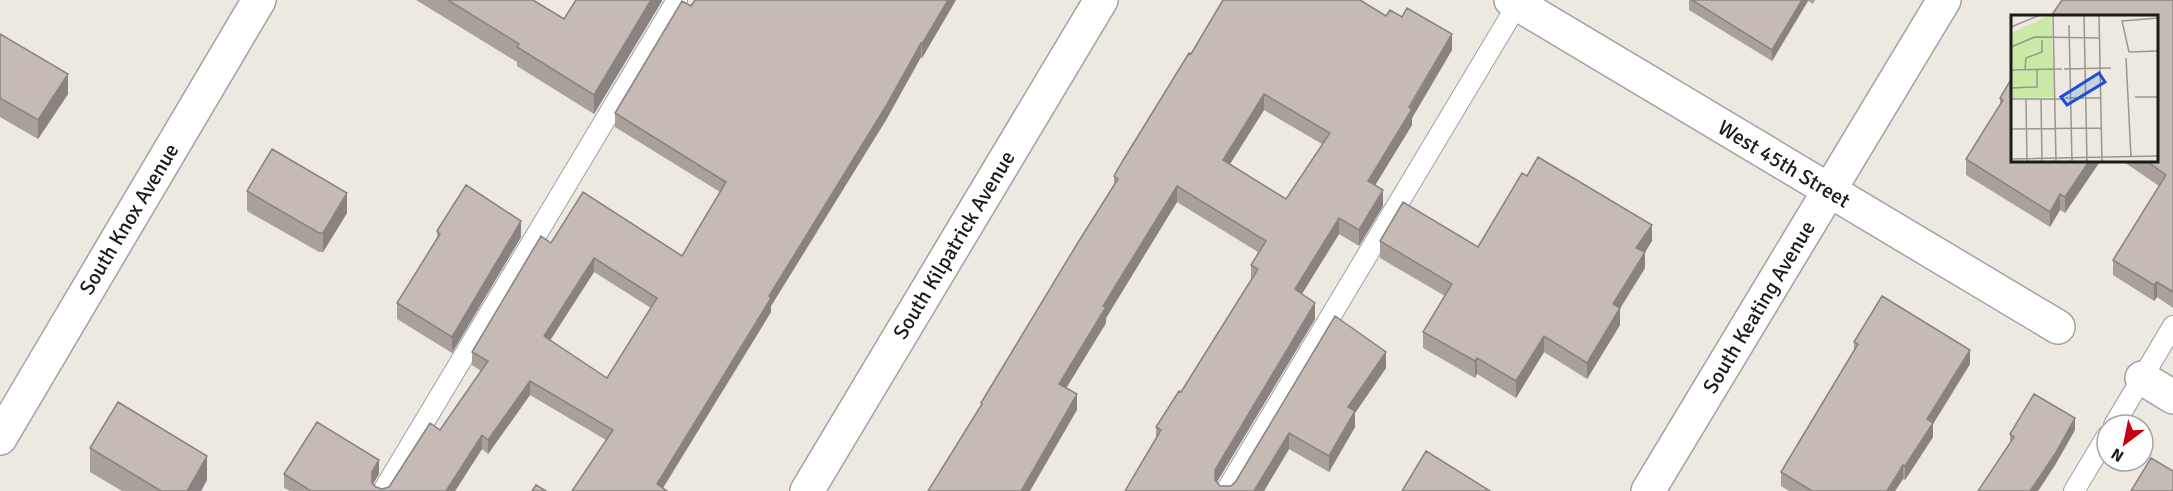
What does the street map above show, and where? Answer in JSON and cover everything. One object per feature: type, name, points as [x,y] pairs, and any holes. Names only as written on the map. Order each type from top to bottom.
[{"type":"street","name":"South Knox Avenue","points":[[0,438],[259,0]]},
{"type":"street","name":"South Kilpatrick Avenue","points":[[807,491],[1101,0]]},
{"type":"street","name":"South Keating Avenue","points":[[1648,491],[1944,0]]},
{"type":"street","name":"West 45th Street","points":[[1516,1],[2058,327]]},
{"type":"street","points":[[2142,378],[2173,397]]},
{"type":"lane","points":[[383,491],[677,0]]},
{"type":"lane","points":[[1226,491],[1516,1]]},
{"type":"lane","points":[[2121,413],[2173,326]]},
{"type":"lane","points":[[2074,491],[2095,456]]},
{"type":"building","points":[[448,0],[533,0],[564,19],[576,0],[651,0],[594,95],[517,47],[519,44]]},
{"type":"building","points":[[695,0],[948,0],[769,296],[771,298],[657,484],[667,491],[572,491],[613,430],[530,381],[488,440],[482,435],[446,491],[311,491],[284,474],[317,422],[379,460],[372,472],[372,483],[382,489],[389,487],[430,423],[440,430],[488,361],[472,352],[541,236],[551,243],[583,192],[682,256],[726,182],[615,113],[682,1],[691,6]],"holes":[[[594,258],[657,298],[607,378],[544,336]]]},
{"type":"building","points":[[1223,0],[1360,0],[1386,16],[1390,10],[1402,17],[1407,8],[1452,34],[1409,107],[1412,109],[1368,181],[1383,190],[1359,230],[1339,218],[1295,289],[1315,303],[1215,470],[1215,480],[1220,486],[1231,486],[1236,481],[1335,316],[1386,352],[1348,407],[1355,411],[1329,456],[1289,433],[1254,491],[1125,491],[1161,430],[1156,427],[1179,391],[1181,392],[1258,269],[1251,265],[1266,241],[1177,186],[1103,306],[1106,307],[1059,384],[1077,394],[1021,491],[928,491],[1118,179],[1114,176],[1122,162],[1189,53],[1191,54]],"holes":[[[1264,94],[1330,133],[1286,199],[1223,160]]]},
{"type":"building","points":[[1692,0],[1802,0],[1772,50]]},
{"type":"building","points":[[2062,0],[2173,0],[2173,292],[2157,282],[2154,285],[2113,260],[2166,175],[2148,162],[2158,162],[2158,15],[2052,15]]},
{"type":"building","points":[[0,34],[68,74],[38,120],[0,98]]},
{"type":"building","points":[[2011,79],[2011,162],[2089,162],[2065,197],[2060,194],[2050,212],[1966,159],[2003,100],[2000,98]]},
{"type":"building","points":[[272,149],[347,193],[323,233],[319,233],[247,191]]},
{"type":"building","points":[[1538,157],[1652,225],[1636,248],[1645,252],[1613,304],[1620,308],[1587,363],[1544,336],[1516,381],[1477,358],[1475,361],[1423,332],[1452,284],[1380,241],[1403,202],[1478,247],[1522,173],[1527,176]]},
{"type":"building","points":[[466,185],[521,221],[452,337],[397,303],[440,234],[437,231]]},
{"type":"building","points":[[1882,296],[1970,350],[1927,419],[1933,423],[1887,491],[1812,491],[1781,472],[1858,344],[1854,342]]},
{"type":"building","points":[[2034,394],[2075,418],[2055,454],[2030,491],[1978,491],[2014,437],[2010,434]]},
{"type":"building","points":[[118,402],[207,456],[187,491],[161,491],[90,448]]},
{"type":"building","points":[[1426,451],[1490,491],[1402,491]]},
{"type":"building","points":[[2155,460],[2173,471],[2173,491],[2131,491],[2142,473],[2155,473]]},
{"type":"building","points":[[536,485],[546,491],[532,491]]}]
